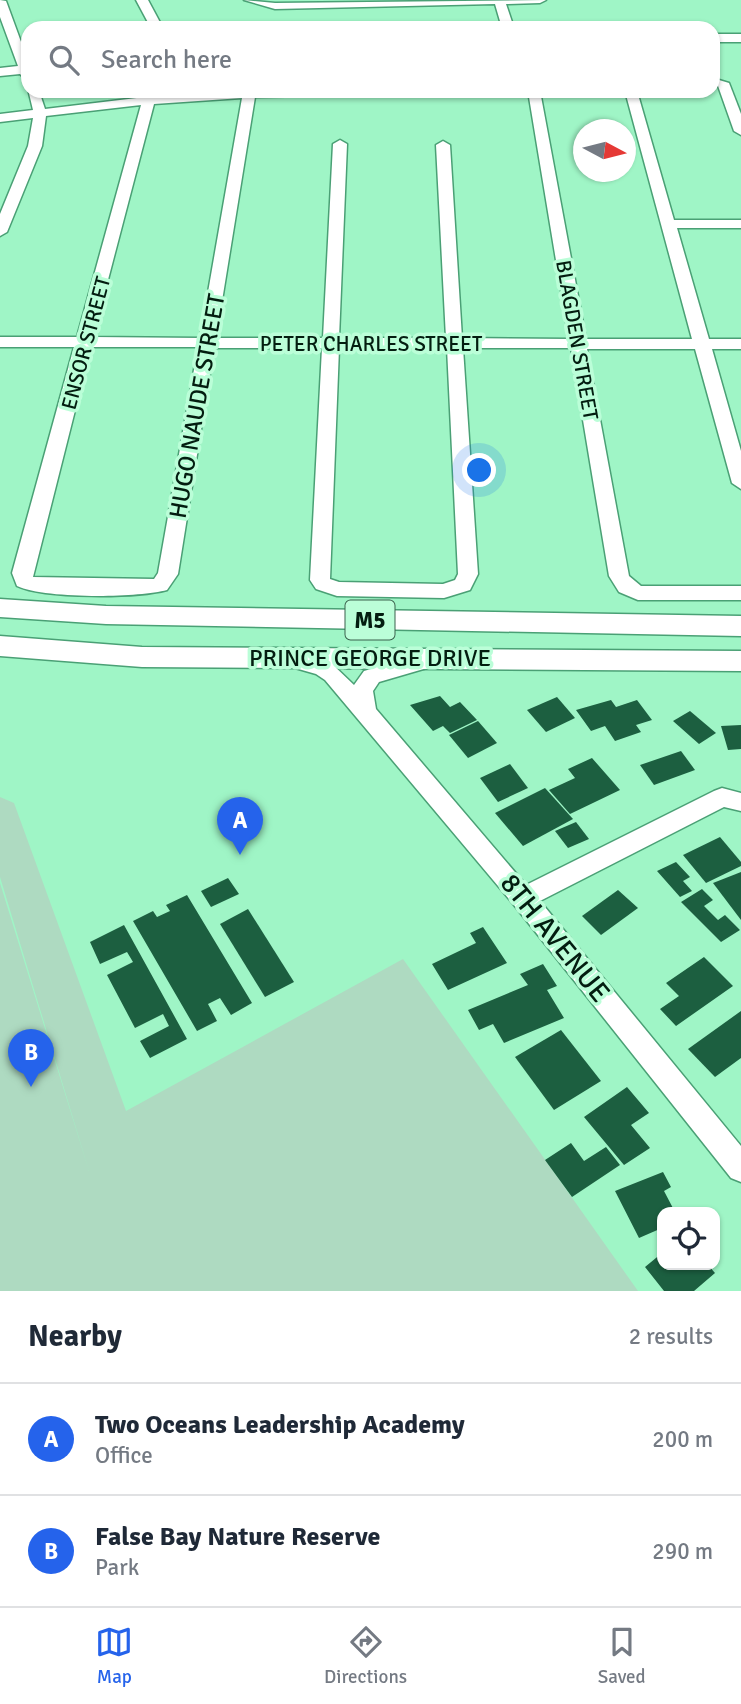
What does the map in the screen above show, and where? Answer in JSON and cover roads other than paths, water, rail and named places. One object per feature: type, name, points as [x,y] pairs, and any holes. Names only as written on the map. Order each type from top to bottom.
[{"type":"main road","name":"PRINCE GEORGE DRIVE","points":[[0,608],[106,615],[741,626]]},
{"type":"main road","name":"PRINCE GEORGE DRIVE","points":[[0,646],[85,655],[741,661]]},
{"type":"street","points":[[142,0],[153,21]]},
{"type":"street","points":[[250,0],[270,6],[540,0]]},
{"type":"street","points":[[499,0],[506,21]]},
{"type":"street","points":[[0,1],[21,56]]},
{"type":"street","points":[[720,38],[741,38]]},
{"type":"street","points":[[0,72],[21,72]]},
{"type":"street","points":[[720,83],[741,83]]},
{"type":"street","points":[[720,87],[741,131]]},
{"type":"street","points":[[0,232],[35,146],[40,112],[35,98]]},
{"type":"street","points":[[0,118],[149,98]]},
{"type":"street","name":"ENSOR STREET","points":[[28,585],[22,573],[86,342],[149,98]]},
{"type":"street","name":"HUGO NAUDE STREET","points":[[28,585],[119,588],[153,586],[164,581],[171,565],[248,98]]},
{"type":"street","name":"BLAGDEN STREET","points":[[535,98],[618,576],[626,587],[638,593],[741,593]]},
{"type":"street","points":[[633,98],[741,482]]},
{"type":"street","points":[[340,144],[319,574],[323,584],[337,589],[444,591],[454,590],[467,580],[443,145]]},
{"type":"street","points":[[669,224],[741,224]]},
{"type":"street","name":"PETER CHARLES STREET","points":[[0,342],[330,345],[741,344]]},
{"type":"street","name":"8TH AVENUE","points":[[276,657],[323,668],[365,711],[523,898],[741,1168]]},
{"type":"street","points":[[365,711],[362,690],[372,676],[441,659]]},
{"type":"street","points":[[523,898],[731,800]]},
{"type":"place","name":"Two Oceans Leadership Academy","points":[[240,855]]},
{"type":"place","name":"False Bay Nature Reserve","points":[[31,1087]]}]
